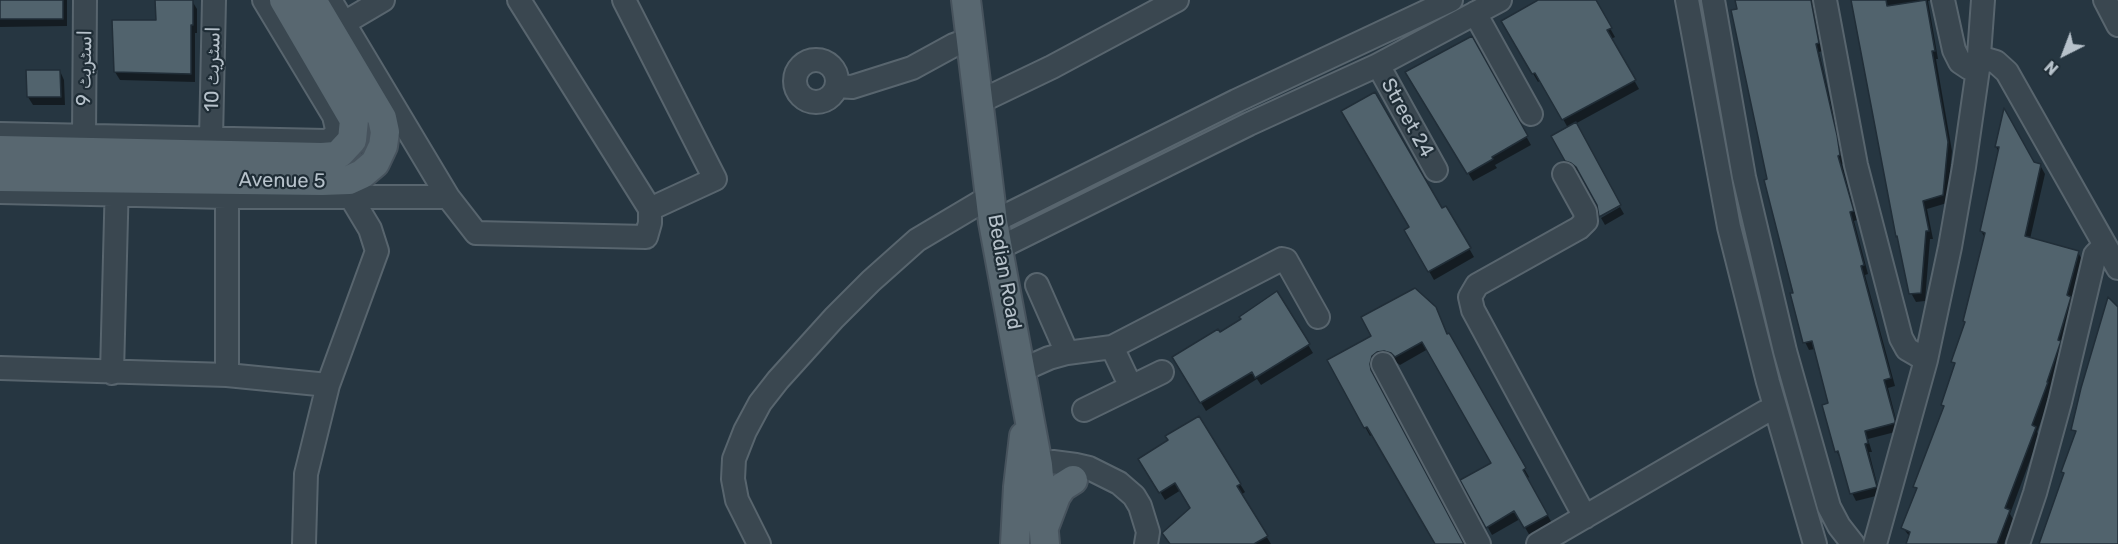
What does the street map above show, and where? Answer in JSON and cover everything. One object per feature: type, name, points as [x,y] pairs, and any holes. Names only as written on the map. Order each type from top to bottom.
[{"type":"main road","name":"Avenue 5","points":[[0,150],[335,156],[349,146],[354,135],[354,120],[284,0]]},
{"type":"main road","name":"Avenue 5","points":[[0,177],[116,187],[346,189],[378,158],[383,146],[386,107],[312,0]]},
{"type":"main road","name":"Bedian Road","points":[[969,2],[970,39],[994,222],[1027,404],[1029,476],[1044,538]]},
{"type":"main road","points":[[1015,544],[1029,476]]},
{"type":"main road","points":[[1044,538],[1046,518],[1056,496],[1062,487],[1073,480]]},
{"type":"street","name":"اسٹریٹ 9","points":[[84,136],[85,0]]},
{"type":"street","name":"اسٹریٹ 10","points":[[211,139],[214,0]]},
{"type":"street","points":[[0,134],[315,142],[326,141],[334,137],[337,129],[334,116],[264,0]]},
{"type":"street","points":[[330,0],[386,107],[448,197],[476,233],[645,237],[650,224],[650,209],[519,0]]},
{"type":"street","points":[[344,23],[383,0]]},
{"type":"street","points":[[624,0],[715,179],[650,209]]},
{"type":"street","points":[[979,102],[1052,67],[1177,0]]},
{"type":"street","points":[[759,544],[737,500],[733,479],[734,459],[760,403],[834,318],[917,240],[994,222],[1249,124],[1369,69],[1500,0]]},
{"type":"street","points":[[1675,0],[1719,239],[1734,306],[1802,544]]},
{"type":"street","points":[[1687,0],[1729,227],[1768,382],[1815,544]]},
{"type":"street","points":[[1713,0],[1744,177],[1785,351],[1829,507],[1839,526],[1853,544]]},
{"type":"street","points":[[1825,0],[1856,165],[1901,338],[1907,348],[1926,360]]},
{"type":"street","points":[[1943,0],[1954,50],[1960,62],[1969,68],[1978,63],[1996,62],[2007,72],[2118,268]]},
{"type":"street","points":[[1875,544],[1926,360],[1962,179],[1978,63],[1983,0]]},
{"type":"street","points":[[2105,0],[2118,26]]},
{"type":"street","points":[[994,222],[1437,3]]},
{"type":"street","points":[[1475,13],[1531,114]]},
{"type":"street","points":[[837,86],[852,87],[912,68],[970,39]]},
{"type":"street","name":"Street 24","points":[[1348,47],[1369,69],[1436,170]]},
{"type":"street","points":[[1236,101],[1249,124]]},
{"type":"street","points":[[304,544],[306,474],[328,385],[377,250],[370,229],[326,157]]},
{"type":"street","points":[[1564,174],[1585,212],[1586,221],[1579,228],[1477,285],[1470,297],[1478,320],[1585,517]]},
{"type":"street","points":[[0,192],[116,187],[227,197],[346,189],[448,197]]},
{"type":"street","points":[[112,373],[116,187]]},
{"type":"street","points":[[226,375],[227,197]]},
{"type":"street","points":[[2018,544],[2035,493],[2060,402],[2095,255],[2104,246]]},
{"type":"street","points":[[1022,370],[1067,353],[1112,347],[1282,259],[1286,260],[1318,317]]},
{"type":"street","points":[[1037,285],[1067,353]]},
{"type":"street","points":[[1112,347],[1131,387]]},
{"type":"street","points":[[1383,364],[1479,544]]},
{"type":"street","points":[[0,368],[226,375],[328,385]]},
{"type":"street","points":[[1084,410],[1162,372]]},
{"type":"street","points":[[1538,544],[1765,412]]},
{"type":"street","points":[[1029,476],[1053,462],[1089,468],[1119,483],[1128,490],[1140,506],[1148,532],[1146,544]]},
{"type":"street","points":[[1029,476],[1073,480],[1104,476]]},
{"type":"building","points":[[0,0],[63,0],[63,19],[0,19]]},
{"type":"building","points":[[155,0],[193,0],[191,74],[114,72],[112,20],[156,20]]},
{"type":"building","points":[[1538,0],[1596,0],[1612,28],[1607,30],[1636,80],[1562,120],[1501,21]]},
{"type":"building","points":[[1735,0],[1811,0],[1819,43],[1816,44],[1837,135],[1840,155],[1838,156],[1854,211],[1850,212],[1864,265],[1861,266],[1891,378],[1884,380],[1895,423],[1865,431],[1868,443],[1865,444],[1877,487],[1850,494],[1822,405],[1828,403],[1812,341],[1803,343],[1790,293],[1793,293],[1764,180],[1767,179],[1731,10],[1737,9]]},
{"type":"building","points":[[1851,0],[1886,0],[1887,6],[1926,0],[1935,51],[1932,51],[1948,142],[1943,195],[1923,201],[1929,231],[1926,231],[1921,293],[1909,294]]},
{"type":"building","points":[[1472,36],[1528,136],[1467,174],[1405,72]]},
{"type":"building","points":[[26,70],[60,70],[61,97],[27,97]]},
{"type":"building","points":[[1375,92],[1442,208],[1446,206],[1471,248],[1428,272],[1404,230],[1409,227],[1341,111]]},
{"type":"building","points":[[2004,108],[2034,162],[2041,164],[2025,236],[2079,251],[2067,295],[2071,297],[2058,340],[2061,341],[2032,425],[2036,427],[2005,508],[2010,510],[1997,544],[1906,544],[1910,532],[1901,528],[1917,488],[1913,487],[1944,406],[1941,405],[1955,363],[1951,362],[1965,322],[1963,321],[1985,233],[1980,231],[1999,147],[1995,147]]},
{"type":"building","points":[[1576,122],[1621,205],[1599,217],[1597,205],[1576,167],[1565,161],[1551,136]]},
{"type":"building","points":[[1415,288],[1436,307],[1447,334],[1449,333],[1526,468],[1523,470],[1548,515],[1524,528],[1514,511],[1486,528],[1460,480],[1491,463],[1422,342],[1395,357],[1384,351],[1377,352],[1372,356],[1371,370],[1464,544],[1435,544],[1367,427],[1364,428],[1327,360],[1371,336],[1361,317]]},
{"type":"building","points":[[1277,291],[1310,344],[1255,378],[1252,372],[1200,403],[1172,357],[1218,329],[1220,332],[1241,319],[1239,317]]},
{"type":"building","points":[[2108,297],[2118,307],[2118,544],[2039,544],[2076,431],[2071,430],[2081,388]]},
{"type":"building","points":[[1199,416],[1241,484],[1237,486],[1268,536],[1254,544],[1170,544],[1162,533],[1190,508],[1175,483],[1159,493],[1138,459],[1168,440],[1165,436]]}]
